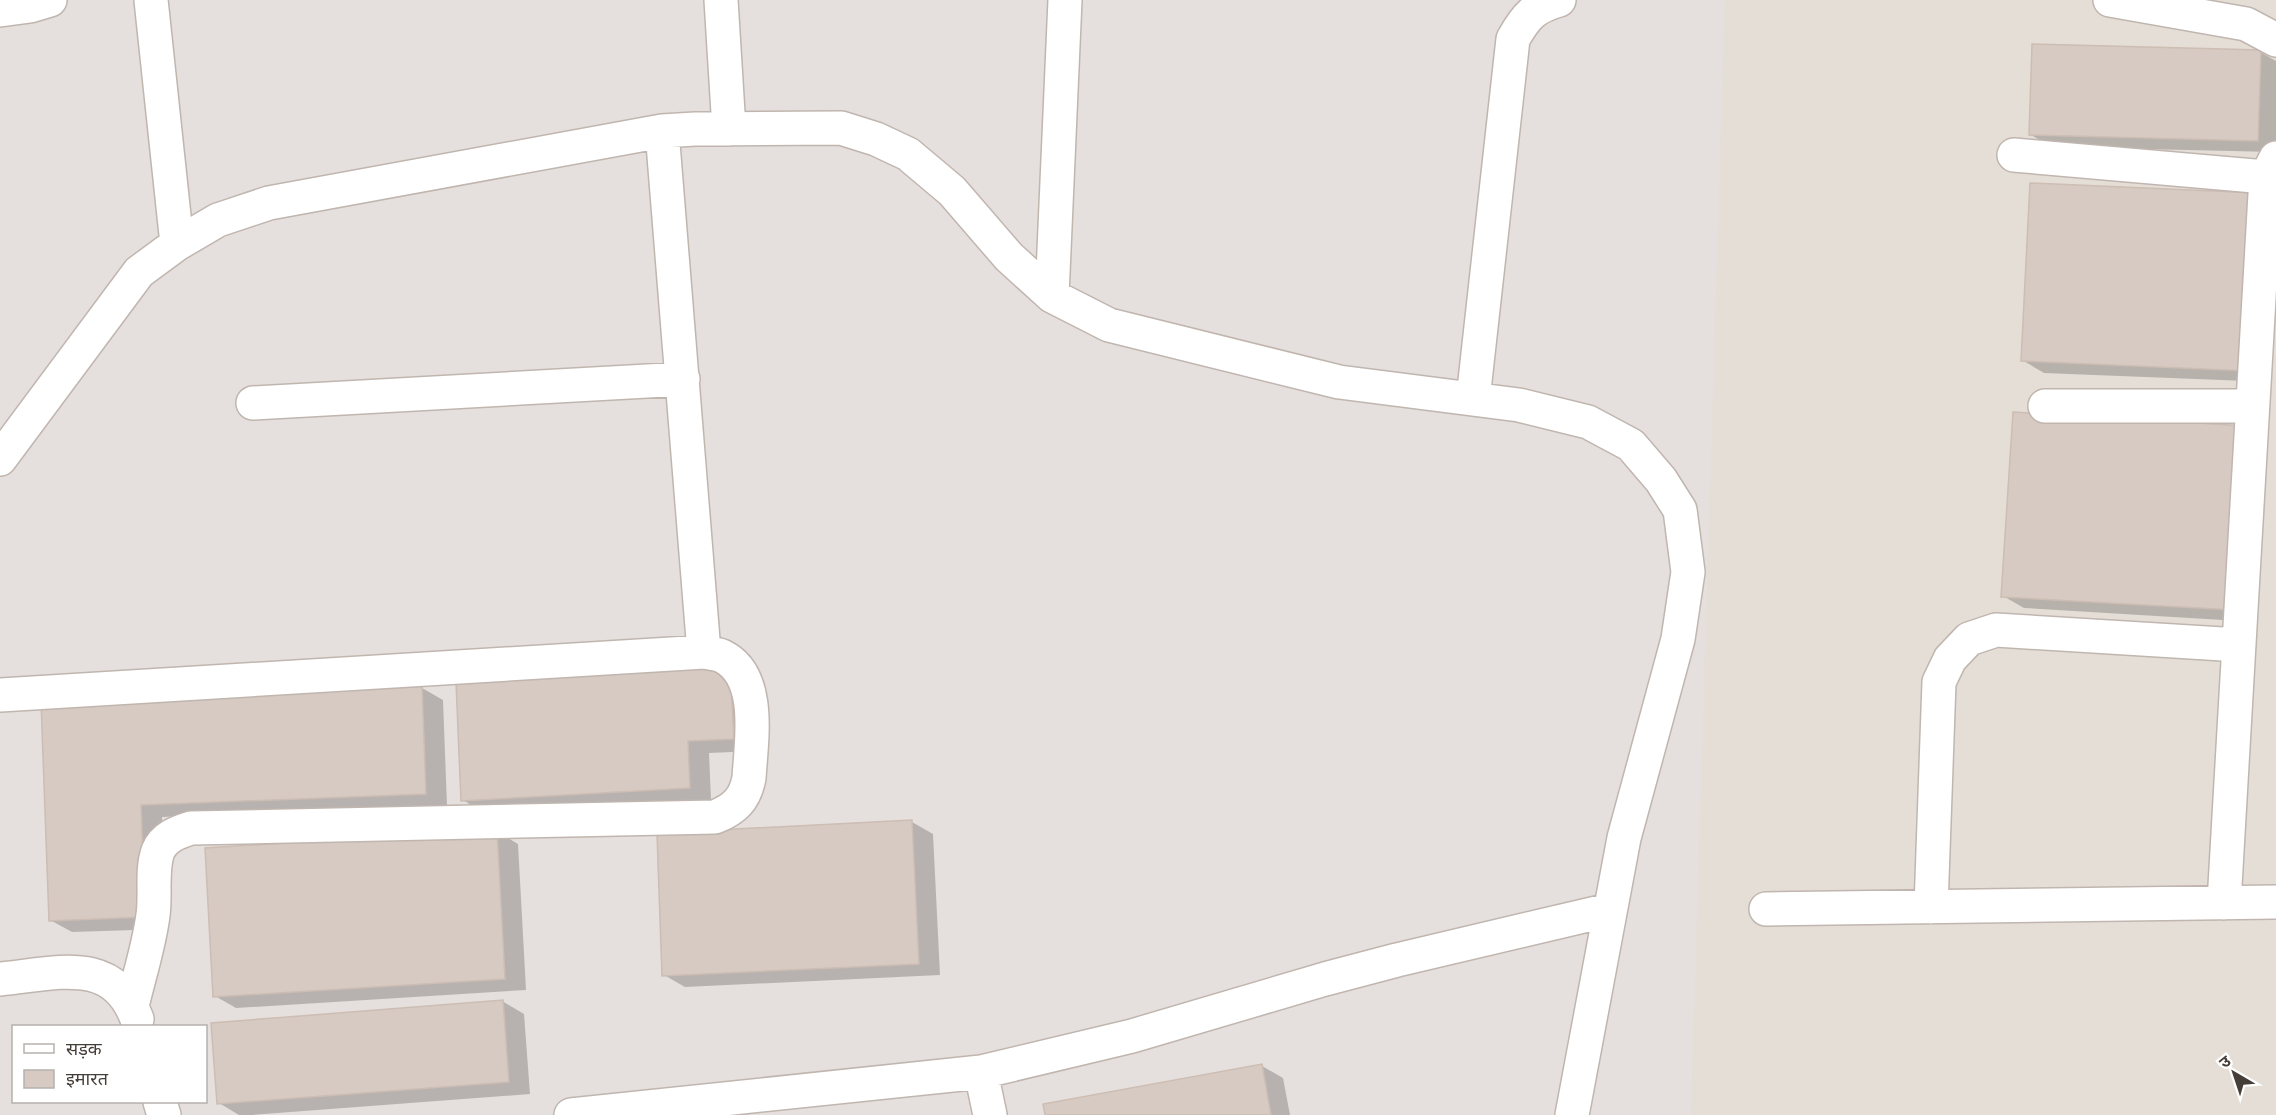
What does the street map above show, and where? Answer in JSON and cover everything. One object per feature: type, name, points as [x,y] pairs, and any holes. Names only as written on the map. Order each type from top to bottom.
[{"type":"street","points":[[151,0],[177,244]]},
{"type":"street","points":[[721,0],[729,129]]},
{"type":"street","points":[[1052,296],[1065,0]]},
{"type":"street","points":[[1473,399],[1513,39],[1524,19],[1543,5],[1559,0]]},
{"type":"street","points":[[2110,0],[2246,24],[2276,40]]},
{"type":"street","points":[[0,459],[140,272],[177,244],[218,220],[269,203],[662,132],[695,129],[841,128],[876,139],[908,154],[952,191],[1009,257],[1052,296],[1110,325],[1339,382],[1519,405],[1588,422],[1632,445],[1661,480],[1680,510],[1688,572],[1677,639],[1624,838],[1609,910],[1585,1058],[1572,1115]]},
{"type":"street","points":[[662,132],[704,652]]},
{"type":"street","points":[[2014,155],[2271,167],[2252,406],[2224,903]]},
{"type":"street","points":[[253,404],[683,379]]},
{"type":"street","points":[[2045,406],[2252,406]]},
{"type":"street","points":[[1931,907],[1939,682],[1950,659],[1969,639],[1996,630],[2239,645]]},
{"type":"street","points":[[0,694],[704,652],[720,655],[738,670],[748,691],[752,705],[747,790],[740,803],[729,812],[716,817],[191,828],[166,839],[159,850],[156,863],[153,916],[136,1016]]},
{"type":"street","points":[[1766,909],[2276,902]]},
{"type":"street","points":[[571,1115],[981,1072],[1132,1036],[1397,960],[1609,910]]},
{"type":"street","points":[[0,979],[72,973],[96,974],[111,981],[122,990],[136,1016]]},
{"type":"street","points":[[981,1072],[990,1115]]},
{"type":"shaded area","points":[[0,0],[2276,0],[2276,1115],[0,1115]]},
{"type":"shaded area","points":[[0,0],[1725,0],[1691,1115],[0,1115]]},
{"type":"building","points":[[2032,44],[2261,50],[2258,141],[2029,135]]},
{"type":"building","points":[[2030,183],[2258,193],[2250,371],[2021,361]]},
{"type":"building","points":[[2013,412],[2247,426],[2235,610],[2001,597]]},
{"type":"building","points":[[730,666],[734,739],[688,741],[690,788],[461,801],[456,682]]},
{"type":"building","points":[[422,686],[426,794],[141,805],[145,917],[49,921],[41,701]]},
{"type":"building","points":[[912,820],[919,964],[662,976],[657,833]]},
{"type":"building","points":[[497,830],[505,979],[213,997],[205,848]]},
{"type":"building","points":[[503,1000],[509,1082],[217,1104],[211,1023]]},
{"type":"building","points":[[1262,1064],[1271,1115],[1045,1115],[1043,1104]]}]
